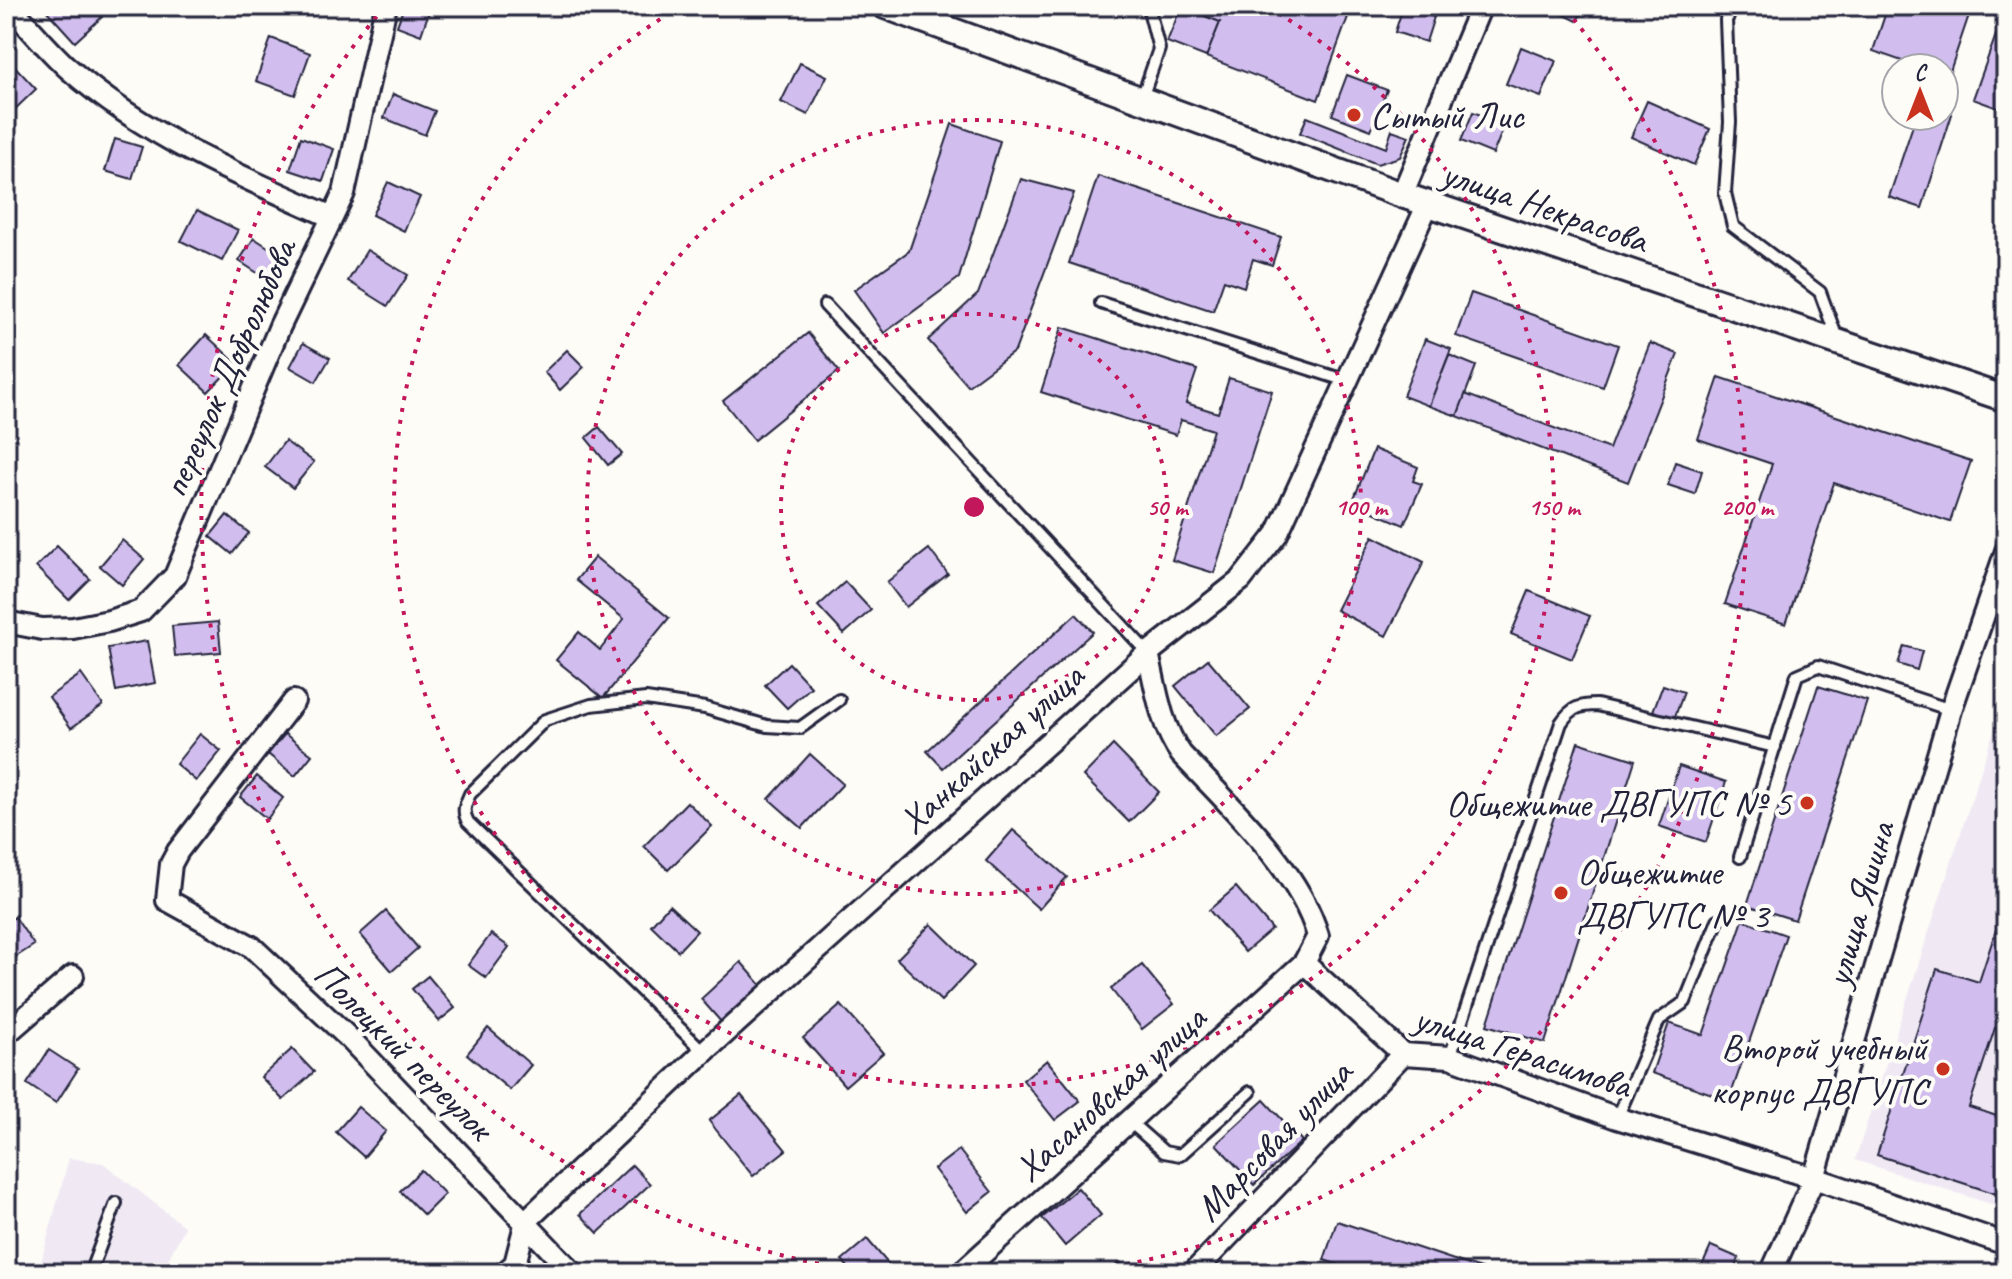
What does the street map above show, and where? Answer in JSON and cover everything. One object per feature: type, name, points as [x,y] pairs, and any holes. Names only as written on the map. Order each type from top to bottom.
[{"type":"street","points":[[10,6],[69,69],[128,114],[229,171],[332,217]]},
{"type":"street","name":"переулок Добролюбова","points":[[6,622],[42,629],[73,628],[109,621],[141,611],[175,576],[280,326],[344,193],[386,6]]},
{"type":"street","name":"улица Некрасова","points":[[885,6],[919,12],[1141,100],[1402,195],[2006,399]]},
{"type":"street","points":[[1402,195],[1481,6]]},
{"type":"street","name":"Ханкайская улица","points":[[526,1221],[704,1052],[1148,653],[1241,580],[1277,534],[1428,204]]},
{"type":"street","name":"улица Яшина","points":[[1771,1273],[1814,1178],[1951,710],[2006,551]]},
{"type":"street","points":[[1148,653],[1171,741],[1264,842],[1313,917],[1318,936],[1304,963]]},
{"type":"street","name":"Полоцкий переулок","points":[[294,701],[178,851],[171,864],[167,900],[252,947],[350,1039],[573,1273]]},
{"type":"street","name":"улица Герасимова","points":[[1304,963],[1403,1054],[1450,1057],[1617,1118],[1814,1178],[2006,1244]]},
{"type":"street","name":"Хасановская улица","points":[[961,1273],[1304,963]]},
{"type":"street","points":[[6,1034],[73,976]]},
{"type":"street","name":"Марсовая улица","points":[[1193,1273],[1403,1054]]},
{"type":"street","points":[[504,1273],[515,1264],[526,1221]]},
{"type":"lane","points":[[1734,6],[1726,20],[1730,122],[1725,193],[1733,226],[1820,292],[1839,342]]},
{"type":"lane","points":[[1141,100],[1159,49],[1150,14]]},
{"type":"lane","points":[[1101,303],[1347,381]]},
{"type":"lane","points":[[825,305],[1148,653]]},
{"type":"lane","points":[[1740,857],[1797,675],[1818,666],[1951,710]]},
{"type":"lane","points":[[704,1052],[468,822],[464,814],[465,804],[470,794],[545,720],[591,705],[646,699],[705,708],[767,726],[800,728],[839,700]]},
{"type":"lane","points":[[1450,1057],[1561,723],[1570,711],[1582,705],[1597,705],[1775,747]]},
{"type":"lane","points":[[1617,1118],[1659,1020],[1685,1002],[1718,920]]},
{"type":"lane","points":[[1129,1121],[1164,1152],[1180,1155],[1250,1092]]},
{"type":"lane","points":[[90,1273],[116,1203]]},
{"type":"shaded area","points":[[2006,693],[2006,1209],[1855,1160]]},
{"type":"shaded area","points":[[69,1158],[103,1163],[185,1227],[161,1273],[38,1273]]},
{"type":"building","points":[[50,6],[92,6],[102,17],[75,42],[46,10]]},
{"type":"building","points":[[404,6],[431,6],[421,35],[397,26]]},
{"type":"building","points":[[985,6],[1016,6],[1012,17]]},
{"type":"building","points":[[1180,6],[1332,6],[1349,14],[1318,100],[1206,57],[1220,22]]},
{"type":"building","points":[[1546,6],[1585,6],[1577,21]]},
{"type":"building","points":[[1888,6],[1972,6],[1956,52],[1873,51]]},
{"type":"building","points":[[1181,7],[1220,22],[1206,57],[1167,42]]},
{"type":"building","points":[[1403,7],[1434,17],[1426,42],[1395,32]]},
{"type":"building","points":[[2006,7],[2006,111],[1973,99]]},
{"type":"building","points":[[271,38],[310,53],[295,95],[256,81]]},
{"type":"building","points":[[1521,47],[1556,61],[1541,97],[1506,84]]},
{"type":"building","points":[[9,60],[36,89],[9,115],[6,112],[6,62]]},
{"type":"building","points":[[800,63],[827,76],[808,115],[781,102]]},
{"type":"building","points":[[1347,75],[1387,90],[1371,130],[1332,115]]},
{"type":"building","points":[[393,94],[435,111],[425,135],[384,118]]},
{"type":"building","points":[[1647,101],[1710,129],[1694,165],[1631,137]]},
{"type":"building","points":[[1473,112],[1505,124],[1493,154],[1461,141]]},
{"type":"building","points":[[1307,117],[1386,148],[1392,130],[1409,136],[1400,157],[1377,164],[1300,133]]},
{"type":"building","points":[[952,124],[1000,141],[959,278],[884,333],[854,290],[909,251]]},
{"type":"building","points":[[1911,132],[1946,132],[1922,208],[1889,197]]},
{"type":"building","points":[[301,137],[334,149],[323,181],[290,170]]},
{"type":"building","points":[[115,139],[142,147],[132,179],[105,171]]},
{"type":"building","points":[[1098,176],[1281,237],[1272,265],[1253,259],[1244,287],[1224,280],[1213,311],[1069,263]]},
{"type":"building","points":[[1021,179],[1074,193],[1015,351],[968,386],[928,340],[978,294]]},
{"type":"building","points":[[388,182],[420,197],[404,231],[372,215]]},
{"type":"building","points":[[197,210],[238,230],[222,261],[181,241]]},
{"type":"building","points":[[254,238],[288,260],[273,283],[239,261]]},
{"type":"building","points":[[367,250],[408,275],[388,306],[348,281]]},
{"type":"building","points":[[1471,293],[1618,345],[1603,387],[1456,336]]},
{"type":"building","points":[[1062,327],[1197,370],[1186,403],[1218,413],[1229,378],[1272,391],[1214,573],[1172,560],[1213,430],[1181,420],[1176,435],[1041,392]]},
{"type":"building","points":[[808,333],[839,371],[754,440],[723,401]]},
{"type":"building","points":[[206,335],[236,363],[208,392],[179,365]]},
{"type":"building","points":[[1425,339],[1451,349],[1429,406],[1403,396]]},
{"type":"building","points":[[303,343],[330,358],[316,382],[290,367]]},
{"type":"building","points":[[1650,343],[1678,354],[1628,482],[1457,416],[1465,394],[1609,449]]},
{"type":"building","points":[[567,350],[584,367],[560,390],[544,372]]},
{"type":"building","points":[[1449,355],[1476,366],[1457,416],[1429,406]]},
{"type":"building","points":[[1719,377],[1971,461],[1950,522],[1834,483],[1786,624],[1725,604],[1772,464],[1698,439]]},
{"type":"building","points":[[599,427],[622,454],[608,465],[586,438]]},
{"type":"building","points":[[285,441],[314,462],[293,488],[265,467]]},
{"type":"building","points":[[1374,449],[1418,467],[1413,481],[1422,484],[1404,525],[1352,503]]},
{"type":"building","points":[[1675,462],[1702,471],[1695,494],[1668,485]]},
{"type":"building","points":[[227,515],[249,533],[232,554],[210,536]]},
{"type":"building","points":[[1373,536],[1424,562],[1386,636],[1336,610]]},
{"type":"building","points":[[122,540],[144,559],[122,585],[100,566]]},
{"type":"building","points":[[57,546],[90,579],[69,600],[36,567]]},
{"type":"building","points":[[929,549],[948,574],[906,607],[887,582]]},
{"type":"building","points":[[595,557],[669,618],[603,698],[556,660],[579,632],[600,650],[624,619],[576,580]]},
{"type":"building","points":[[845,582],[871,610],[844,634],[818,606]]},
{"type":"building","points":[[1529,591],[1590,616],[1572,659],[1511,634]]},
{"type":"building","points":[[1076,614],[1093,632],[943,768],[927,751]]},
{"type":"building","points":[[218,622],[221,652],[175,656],[172,626]]},
{"type":"building","points":[[147,641],[155,683],[116,691],[108,648]]},
{"type":"building","points":[[1904,646],[1922,651],[1917,670],[1898,664]]},
{"type":"building","points":[[1208,659],[1250,709],[1216,736],[1175,686]]},
{"type":"building","points":[[789,663],[811,687],[787,708],[765,685]]},
{"type":"building","points":[[81,674],[103,705],[71,728],[49,697]]},
{"type":"building","points":[[1663,685],[1684,692],[1674,719],[1653,711]]},
{"type":"building","name":"Общежитие ДВГУПС № 5","points":[[1818,686],[1867,701],[1795,920],[1747,905]]},
{"type":"building","points":[[200,734],[221,751],[196,781],[176,764]]},
{"type":"building","points":[[285,734],[312,755],[295,776],[268,754]]},
{"type":"building","name":"Общежитие ДВГУПС № 3","points":[[1578,742],[1635,760],[1545,1043],[1487,1025]]},
{"type":"building","points":[[1113,745],[1159,792],[1129,822],[1083,776]]},
{"type":"building","points":[[810,754],[843,784],[802,828],[769,799]]},
{"type":"building","points":[[1679,766],[1726,782],[1706,842],[1659,826]]},
{"type":"building","points":[[257,776],[283,798],[267,819],[240,797]]},
{"type":"building","points":[[687,802],[712,826],[668,870],[644,846]]},
{"type":"building","points":[[1013,830],[1067,877],[1039,909],[986,861]]},
{"type":"building","points":[[1236,887],[1272,929],[1245,952],[1209,910]]},
{"type":"building","name":"Второй учебный корпус ДВГУПС","points":[[2006,899],[2006,1031],[1995,1028],[1969,1107],[2006,1119],[2006,1197],[1877,1155],[1937,969],[1979,982]]},
{"type":"building","points":[[669,905],[697,931],[678,951],[651,925]]},
{"type":"building","points":[[386,911],[418,948],[392,971],[360,934]]},
{"type":"building","points":[[15,917],[34,945],[11,960],[6,953],[6,923]]},
{"type":"building","points":[[1743,920],[1786,935],[1729,1100],[1652,1073],[1669,1023],[1703,1035]]},
{"type":"building","points":[[931,924],[974,966],[941,1001],[897,959]]},
{"type":"building","points":[[491,934],[509,947],[486,978],[468,965]]},
{"type":"building","points":[[741,962],[762,986],[722,1023],[701,999]]},
{"type":"building","points":[[1142,965],[1174,1004],[1142,1029],[1111,989]]},
{"type":"building","points":[[428,976],[455,1008],[439,1021],[412,989]]},
{"type":"building","points":[[841,1005],[883,1053],[845,1086],[803,1038]]},
{"type":"building","points":[[488,1028],[531,1065],[510,1090],[467,1054]]},
{"type":"building","points":[[292,1049],[314,1072],[283,1100],[261,1077]]},
{"type":"building","points":[[49,1050],[78,1069],[56,1103],[27,1084]]},
{"type":"building","points":[[1047,1060],[1080,1101],[1055,1120],[1023,1080]]},
{"type":"building","points":[[741,1095],[786,1150],[753,1176],[709,1121]]},
{"type":"building","points":[[1264,1100],[1302,1141],[1254,1185],[1216,1144]]},
{"type":"building","points":[[358,1107],[386,1131],[364,1157],[336,1132]]},
{"type":"building","points":[[959,1150],[992,1192],[967,1212],[934,1169]]},
{"type":"building","points":[[632,1165],[650,1184],[598,1233],[580,1214]]},
{"type":"building","points":[[421,1170],[445,1194],[424,1215],[400,1191]]},
{"type":"building","points":[[1078,1188],[1101,1215],[1065,1246],[1042,1218]]},
{"type":"building","points":[[1337,1221],[1493,1273],[1363,1273],[1324,1260]]},
{"type":"building","points":[[867,1239],[896,1273],[853,1273],[842,1260]]},
{"type":"building","points":[[1711,1246],[1739,1258],[1733,1273],[1699,1273]]},
{"type":"building","points":[[1120,1262],[1130,1273],[1107,1273]]},
{"type":"building","points":[[1298,1263],[1317,1265],[1322,1273],[1286,1273]]},
{"type":"place","name":"Сытый Лис","points":[[1354,115]]},
{"type":"place","name":"Общежитие ДВГУПС № 5","points":[[1807,803]]},
{"type":"place","name":"Общежитие ДВГУПС № 3","points":[[1561,893]]},
{"type":"place","name":"Второй учебный корпус ДВГУПС","points":[[1943,1069]]}]
